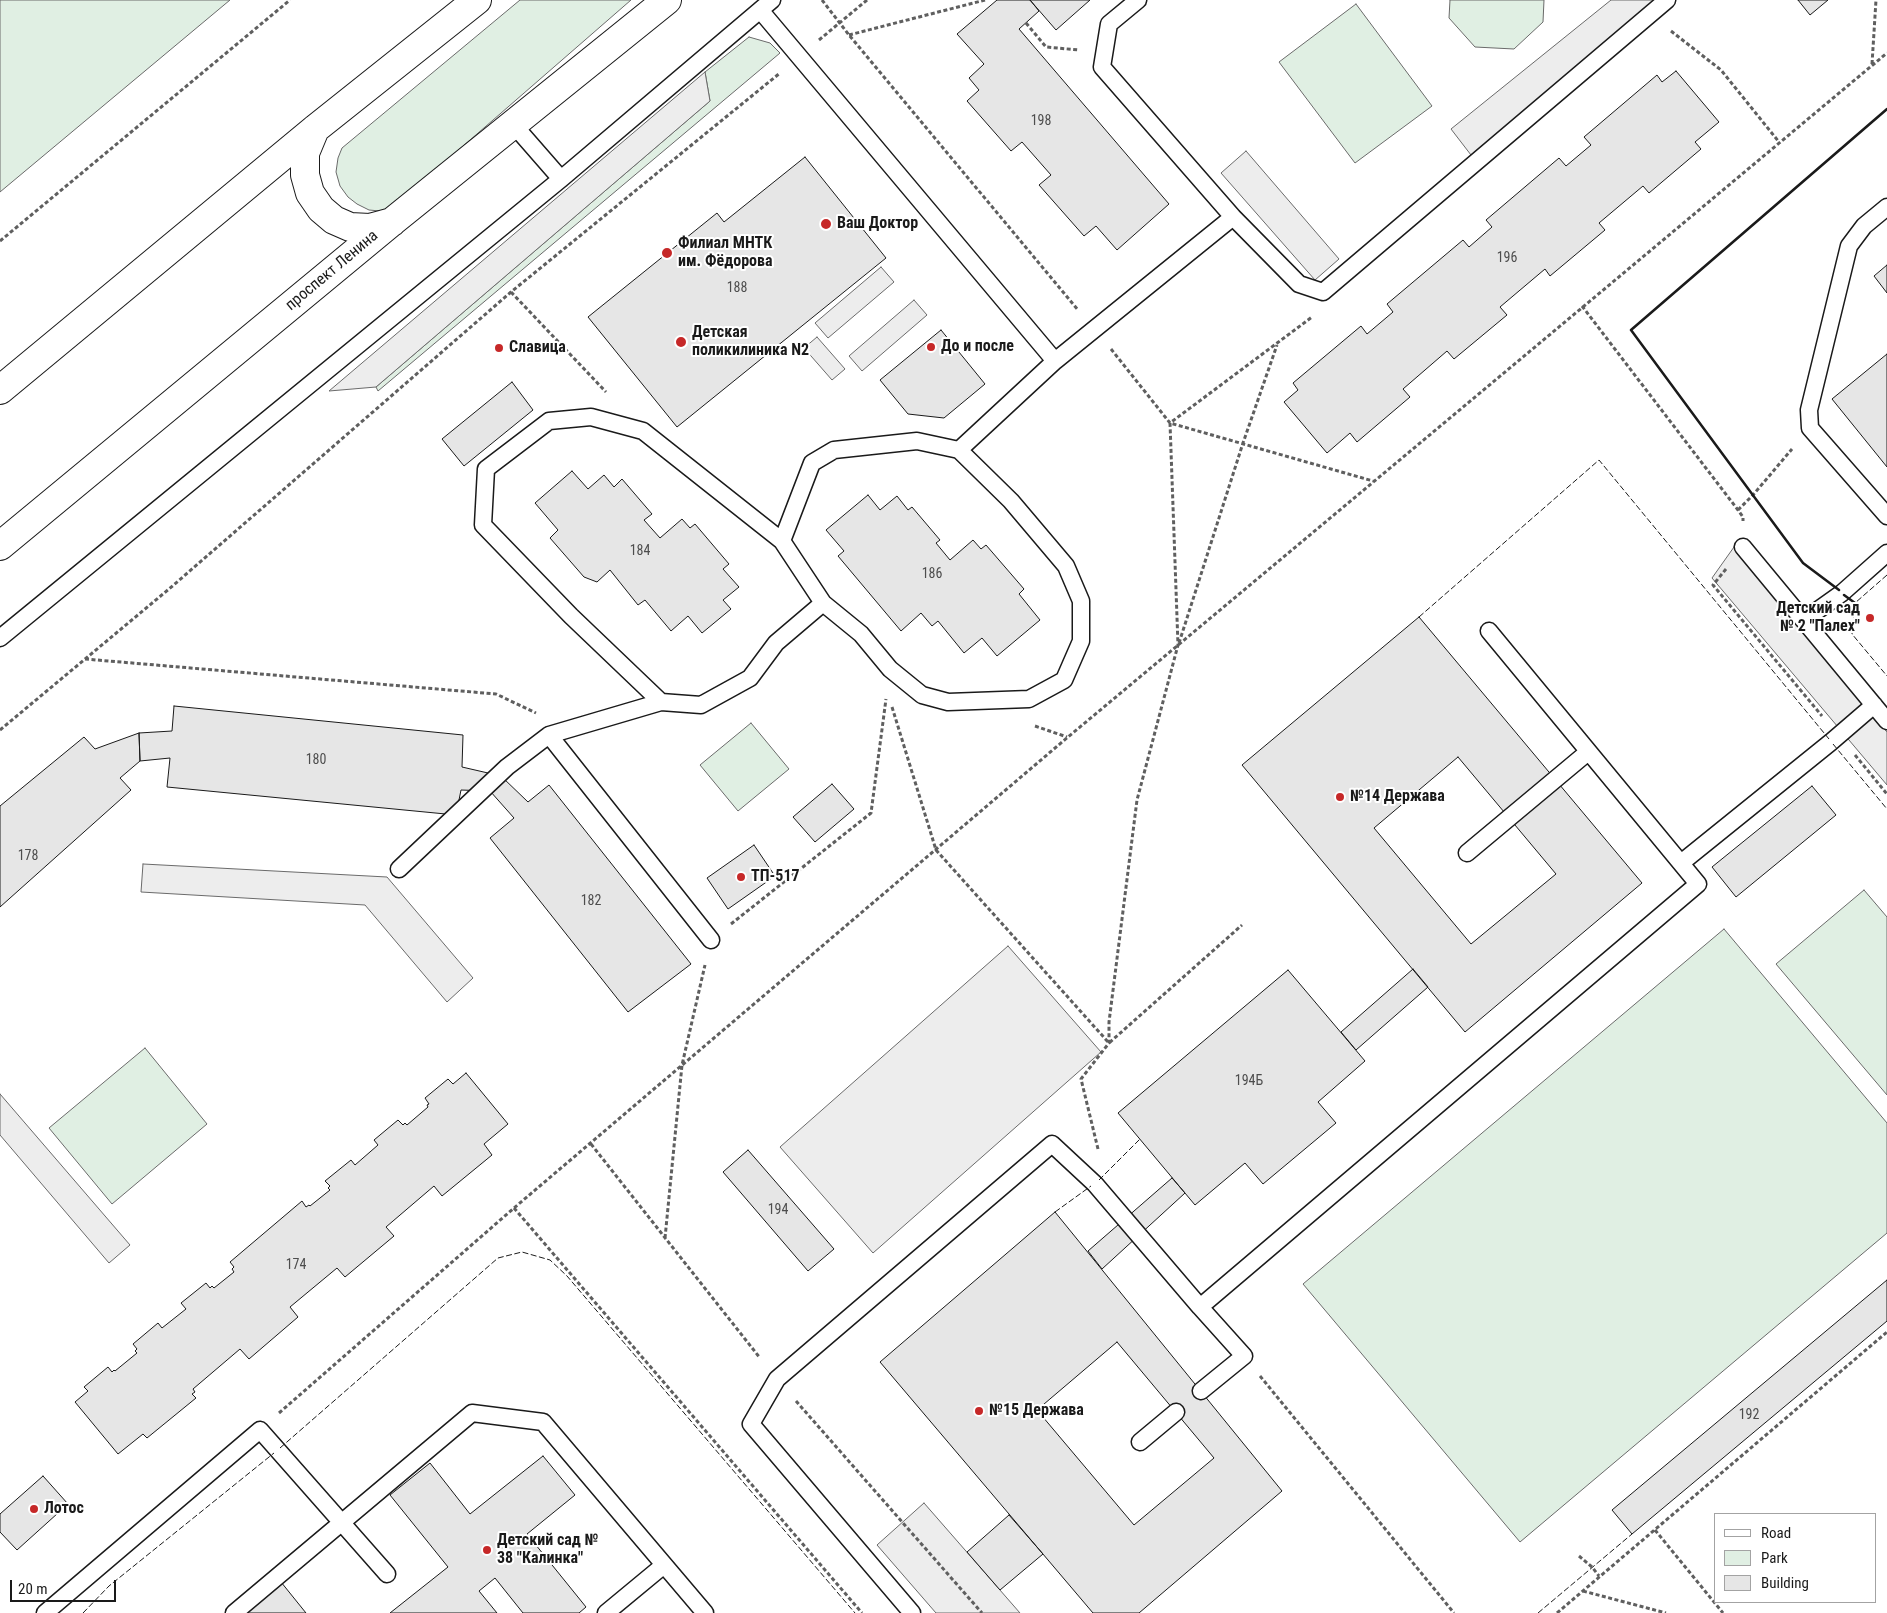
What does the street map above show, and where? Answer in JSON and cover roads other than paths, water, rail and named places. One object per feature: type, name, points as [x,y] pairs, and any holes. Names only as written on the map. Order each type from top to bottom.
[{"type":"main road","points":[[0,390],[315,129],[477,0]]},
{"type":"main road","name":"проспект Ленина","points":[[0,546],[393,221],[667,0]]},
{"type":"main road","points":[[315,129],[305,153],[305,175],[310,193],[321,209],[334,220],[350,227],[370,228],[393,221]]},
{"type":"lane","points":[[1138,0],[1110,24],[1102,67],[1233,217],[1299,284],[1324,292],[1667,0]]},
{"type":"lane","points":[[0,638],[561,179],[766,5],[799,57],[1055,361]]},
{"type":"lane","points":[[513,124],[561,179]]},
{"type":"lane","points":[[1887,207],[1864,226],[1849,246],[1809,410],[1810,428],[1887,516]]},
{"type":"lane","points":[[958,450],[1055,361],[1233,217]]},
{"type":"lane","points":[[661,702],[571,616],[483,525],[486,469],[549,421],[591,417],[643,431],[782,541],[823,604],[861,634],[890,669],[922,695],[948,702],[1029,699],[1064,680],[1081,641],[1081,601],[1066,566],[1011,501],[958,450],[917,441],[834,450],[812,463],[782,541]]},
{"type":"lane","points":[[1743,547],[1887,721]]},
{"type":"lane","points":[[1804,620],[1842,593],[1887,553]]},
{"type":"lane","points":[[399,869],[508,767],[549,735],[661,702],[702,705],[750,678],[776,643],[823,604]]},
{"type":"lane","points":[[1200,1307],[1698,884],[1489,631]]},
{"type":"lane","points":[[1681,863],[1874,705]]},
{"type":"lane","points":[[549,735],[711,940]]},
{"type":"lane","points":[[1467,852],[1588,752]]},
{"type":"lane","points":[[912,1613],[751,1424],[777,1379],[1052,1144],[1086,1174],[1244,1356],[1201,1391]]},
{"type":"lane","points":[[1140,1442],[1176,1412]]},
{"type":"lane","points":[[234,1613],[472,1414],[543,1422],[705,1613]]},
{"type":"lane","points":[[45,1613],[260,1430],[387,1574]]},
{"type":"lane","points":[[606,1613],[664,1564]]},
{"type":"place","name":"Ваш Доктор","points":[[826,224]]},
{"type":"place","name":"Филиал МНТК им. Фёдорова","points":[[667,253]]},
{"type":"place","name":"Детская поликилиника N2","points":[[681,342]]},
{"type":"place","name":"До и после","points":[[931,347]]},
{"type":"place","name":"Славица","points":[[499,348]]},
{"type":"place","name":"Детский сад № 2 \"Палех\"","points":[[1870,618]]},
{"type":"place","name":"№14 Держава","points":[[1340,797]]},
{"type":"place","name":"ТП-517","points":[[741,877]]},
{"type":"place","name":"№15 Держава","points":[[979,1411]]},
{"type":"place","name":"Лотос","points":[[34,1509]]},
{"type":"place","name":"Детский сад № 38 \"Калинка\"","points":[[487,1550]]}]
